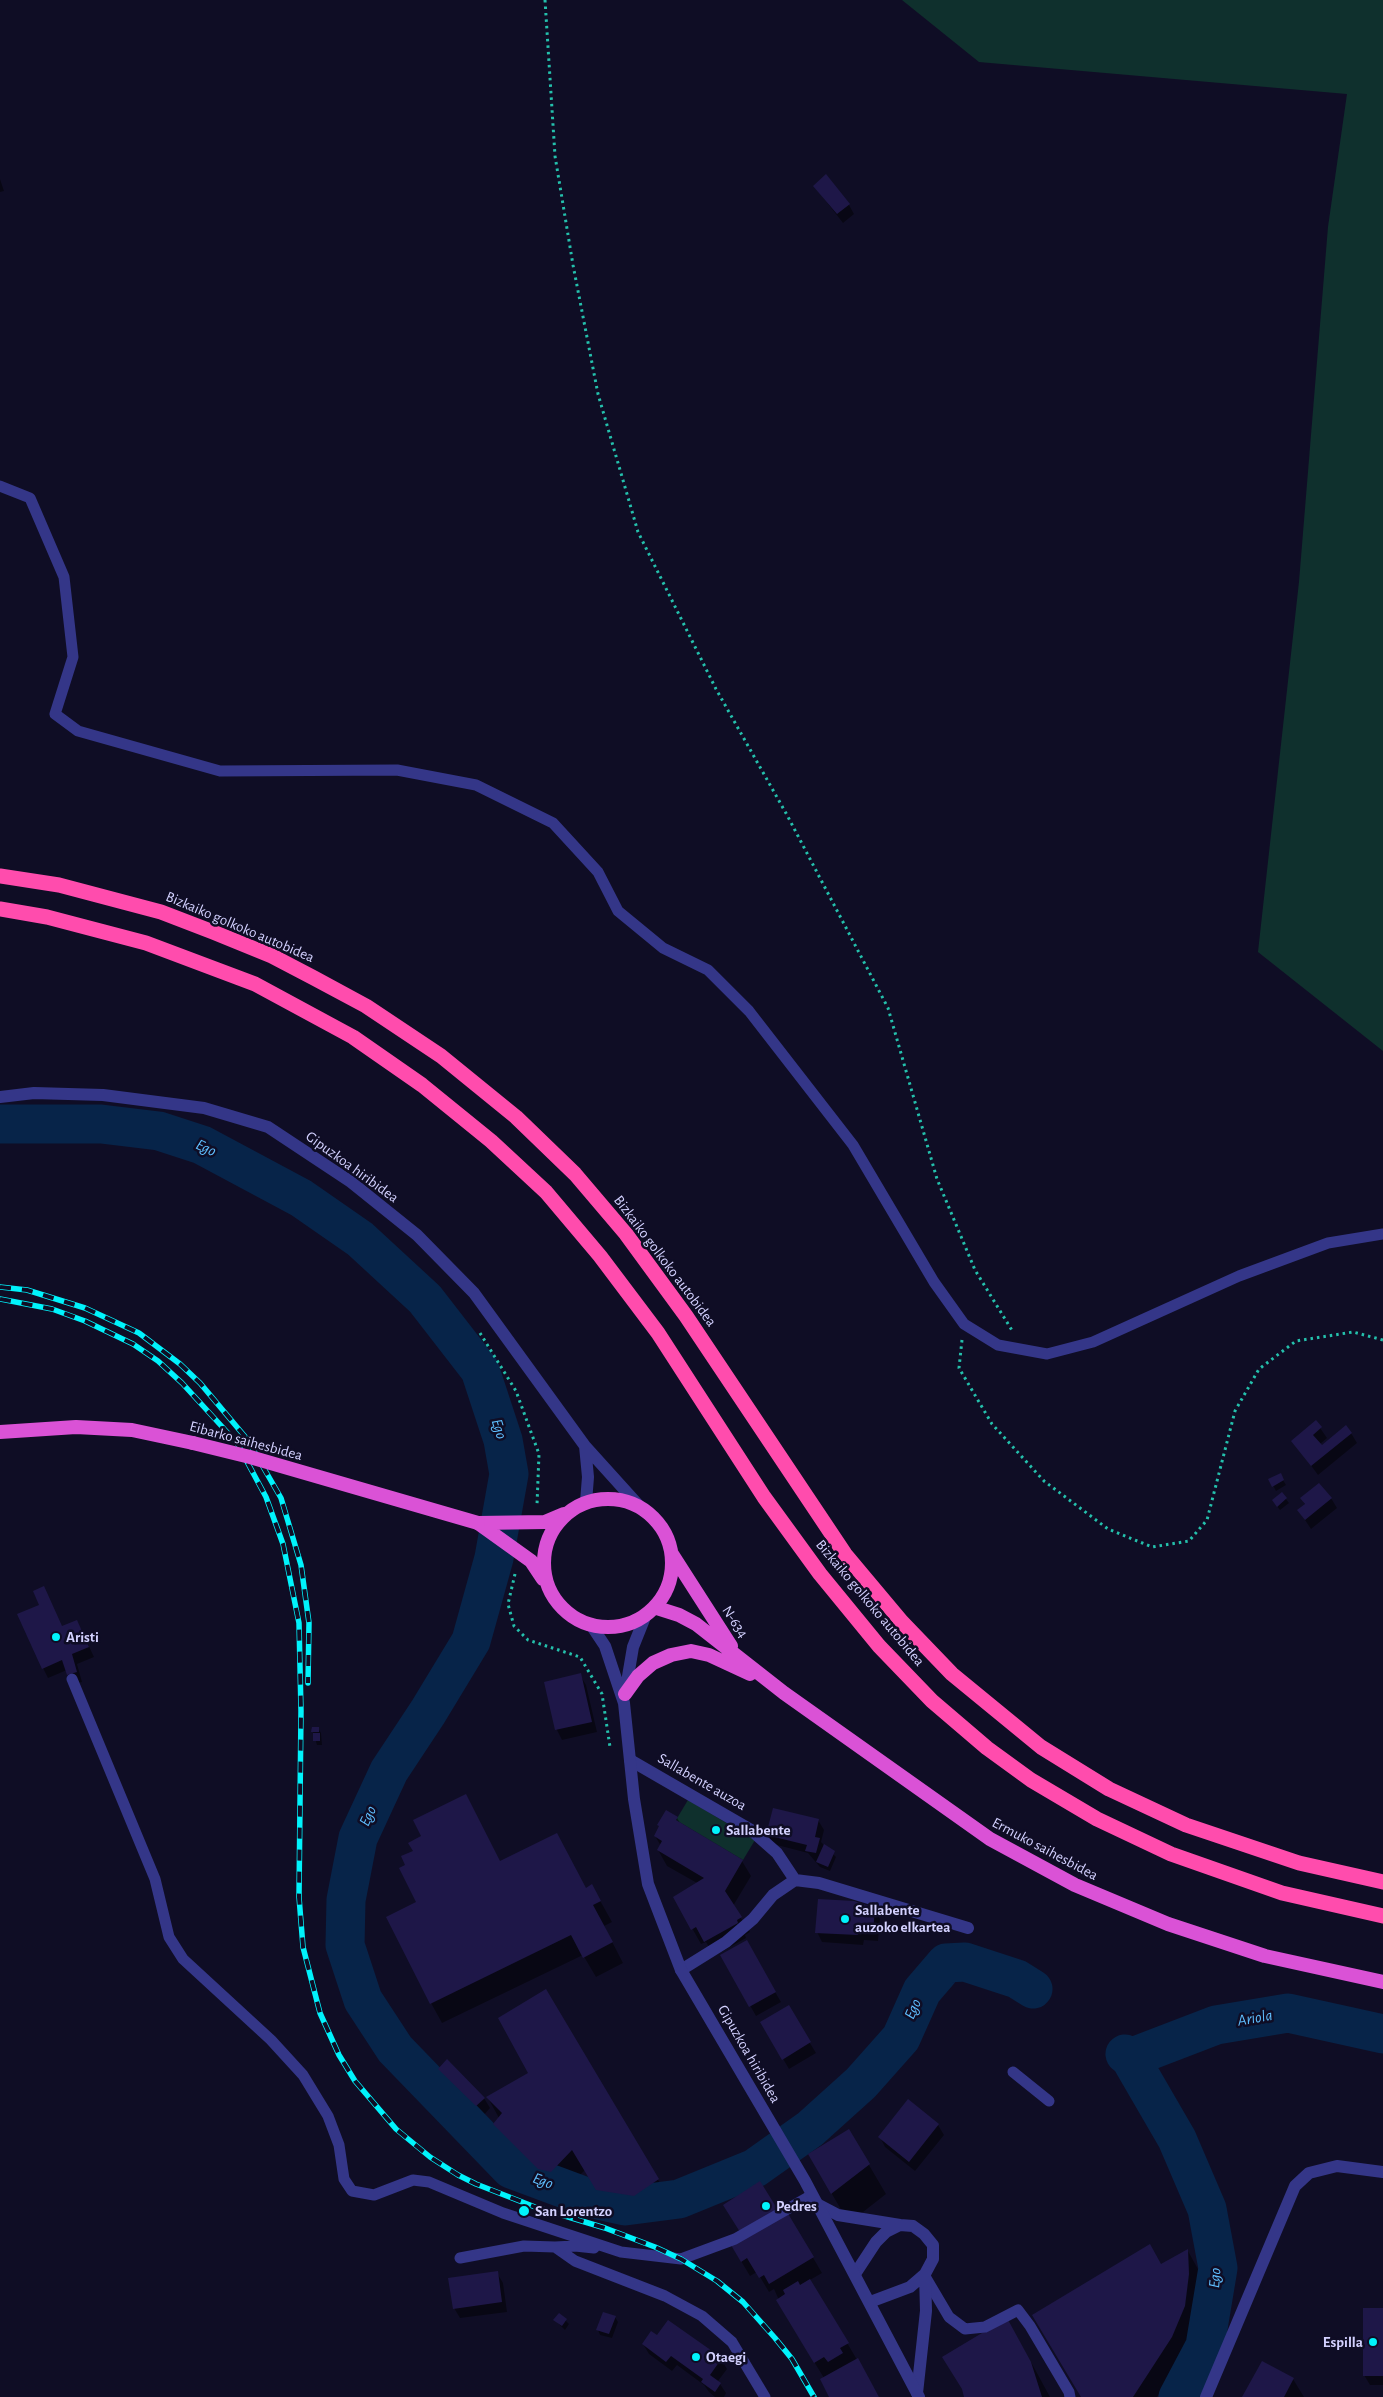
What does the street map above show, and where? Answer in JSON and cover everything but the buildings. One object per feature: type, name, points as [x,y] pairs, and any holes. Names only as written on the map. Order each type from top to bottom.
[{"type":"highway","name":"Bizkaiko golkoko autobidea","points":[[0,876],[68,888],[161,912],[272,956],[366,1006],[441,1056],[516,1117],[575,1174],[626,1234],[686,1316],[845,1554],[902,1622],[952,1674],[1041,1746],[1109,1789],[1186,1825],[1299,1863],[1383,1882]]},
{"type":"highway","name":"Bizkaiko golkoko autobidea","points":[[0,909],[47,917],[146,943],[254,984],[353,1037],[430,1091],[491,1141],[546,1192],[600,1256],[658,1333],[764,1497],[820,1574],[879,1646],[932,1701],[987,1748],[1031,1780],[1097,1819],[1171,1854],[1282,1892],[1383,1916]]},
{"type":"highway","name":"Eibarko saihesbidea","points":[[0,1432],[76,1427],[132,1430],[250,1457],[478,1523],[517,1524],[545,1522],[569,1511]]},
{"type":"highway","points":[[605,1498],[624,1500],[641,1508],[656,1520],[666,1536],[672,1553],[672,1572],[667,1590],[657,1608],[645,1617],[627,1625],[609,1628],[590,1625],[566,1612],[556,1602],[546,1583],[543,1564],[546,1544],[555,1526],[569,1511],[586,1502],[605,1498]]},
{"type":"highway","name":"Eibarko saihesbidea","points":[[478,1523],[531,1561],[546,1583]]},
{"type":"highway","name":"N-634","points":[[672,1553],[737,1655]]},
{"type":"highway","name":"N-634","points":[[657,1608],[679,1615],[696,1624],[737,1655]]},
{"type":"highway","points":[[625,1699],[638,1676],[654,1663],[671,1655],[691,1651],[709,1655],[739,1668],[784,1693]]},
{"type":"highway","name":"Ermuko saihesbidea","points":[[737,1655],[784,1693],[990,1840],[1074,1885],[1168,1924],[1256,1953],[1383,1982]]},
{"type":"street","name":"Gipuzkoa hiribidea","points":[[0,1097],[34,1093],[103,1095],[204,1108],[268,1127],[351,1182],[417,1235],[474,1293],[585,1446],[641,1508]]},
{"type":"street","points":[[585,1446],[588,1477],[586,1502]]},
{"type":"street","points":[[625,1699],[633,1647],[645,1617]]},
{"type":"street","points":[[590,1625],[605,1646],[625,1699]]},
{"type":"street","name":"Gipuzkoa hiribidea","points":[[625,1699],[630,1760],[648,1884],[681,1970],[799,2170],[918,2395]]},
{"type":"street","name":"Sallabente auzoa","points":[[630,1760],[751,1830],[777,1853],[795,1880]]},
{"type":"street","points":[[681,1970],[726,1942],[753,1918],[773,1895],[795,1880],[819,1883],[968,1928]]},
{"type":"street","points":[[1206,2397],[1295,2186],[1309,2173],[1337,2166],[1383,2172]]},
{"type":"street","points":[[815,2199],[838,2215],[913,2226],[924,2234],[933,2245],[934,2259],[925,2274],[910,2287],[870,2302]]},
{"type":"street","points":[[855,2274],[876,2242],[886,2232],[900,2225]]},
{"type":"street","points":[[918,2395],[926,2311],[925,2274]]},
{"type":"lane","points":[[0,486],[30,498],[64,577],[73,658],[55,714],[78,731],[220,771],[397,770],[476,785],[553,823],[598,872],[618,911],[664,948],[708,970],[749,1011],[853,1144],[934,1282],[964,1324],[998,1345],[1047,1354],[1093,1342],[1239,1276],[1328,1243],[1383,1234]]},
{"type":"lane","points":[[72,1679],[148,1862],[169,1937],[183,1959],[271,2040],[303,2075],[328,2116],[339,2145],[344,2179],[352,2191],[374,2195],[413,2180],[428,2182],[503,2213],[621,2252]]},
{"type":"lane","points":[[1013,2072],[1049,2101]]},
{"type":"lane","points":[[460,2258],[524,2246],[575,2246],[681,2259],[735,2239],[815,2199]]},
{"type":"lane","points":[[555,2247],[575,2261],[665,2296],[702,2316],[732,2342],[765,2397]]},
{"type":"lane","points":[[925,2274],[932,2291],[949,2317],[965,2329],[985,2327],[1018,2310],[1030,2326],[1069,2392],[1070,2397]]},
{"type":"path","points":[[545,0],[555,156],[573,265],[598,394],[638,532],[716,689],[787,815],[888,1008],[937,1179],[975,1270],[1024,1350]]},
{"type":"path","points":[[490,1314],[476,1327],[516,1391],[539,1454],[535,1509]]},
{"type":"path","points":[[964,1324],[959,1368],[992,1424],[1044,1481],[1108,1528],[1152,1547],[1188,1541],[1206,1520],[1235,1411],[1259,1368],[1296,1341],[1353,1332],[1383,1340]]},
{"type":"green space","points":[[902,0],[1383,0],[1383,1051],[1258,952],[1299,582],[1328,227],[1347,94],[979,62]]},
{"type":"green space","name":"Sallabente","points":[[688,1800],[755,1840],[743,1860],[676,1820]]},
{"type":"waterway","name":"Ego","points":[[0,1124],[101,1124],[159,1131],[202,1145],[301,1198],[360,1239],[425,1299],[480,1370],[503,1440],[509,1474],[494,1558],[471,1641],[428,1712],[389,1771],[358,1838],[346,1900],[345,1945],[363,2000],[395,2049],[511,2169],[589,2198],[625,2206],[679,2199],[755,2168],[810,2129],[861,2083],[901,2038],[922,1991],[946,1963],[965,1962],[1017,1979],[1033,1989]]},
{"type":"waterway","name":"Ariola","points":[[1130,2058],[1216,2025],[1288,2013],[1383,2034]]},
{"type":"waterway","name":"Ego","points":[[1125,2054],[1130,2058],[1177,2139],[1207,2209],[1218,2268],[1205,2346],[1178,2397]]},
{"type":"railway","points":[[0,1287],[27,1290],[85,1308],[139,1333],[180,1364],[200,1383],[247,1439],[281,1498],[301,1565],[309,1623],[308,1683]]},
{"type":"railway","points":[[0,1299],[52,1309],[85,1321],[133,1344],[158,1361],[182,1383],[237,1443],[266,1497],[283,1544],[299,1623],[301,1711],[299,1897],[303,1947],[320,2013],[339,2055],[355,2081],[396,2129],[430,2157],[458,2175],[535,2207],[605,2228],[655,2247],[681,2259],[717,2281],[743,2302],[775,2338],[792,2359],[814,2397]]},
{"type":"place","name":"Aristi","points":[[56,1637]]},
{"type":"place","name":"Sallabente","points":[[716,1830]]},
{"type":"place","name":"Sallabente auzoko elkartea","points":[[845,1919]]},
{"type":"place","name":"Pedres","points":[[766,2206]]},
{"type":"place","name":"San Lorentzo","points":[[524,2211]]},
{"type":"place","name":"Espilla","points":[[1373,2342]]},
{"type":"place","name":"Otaegi","points":[[696,2357]]}]
